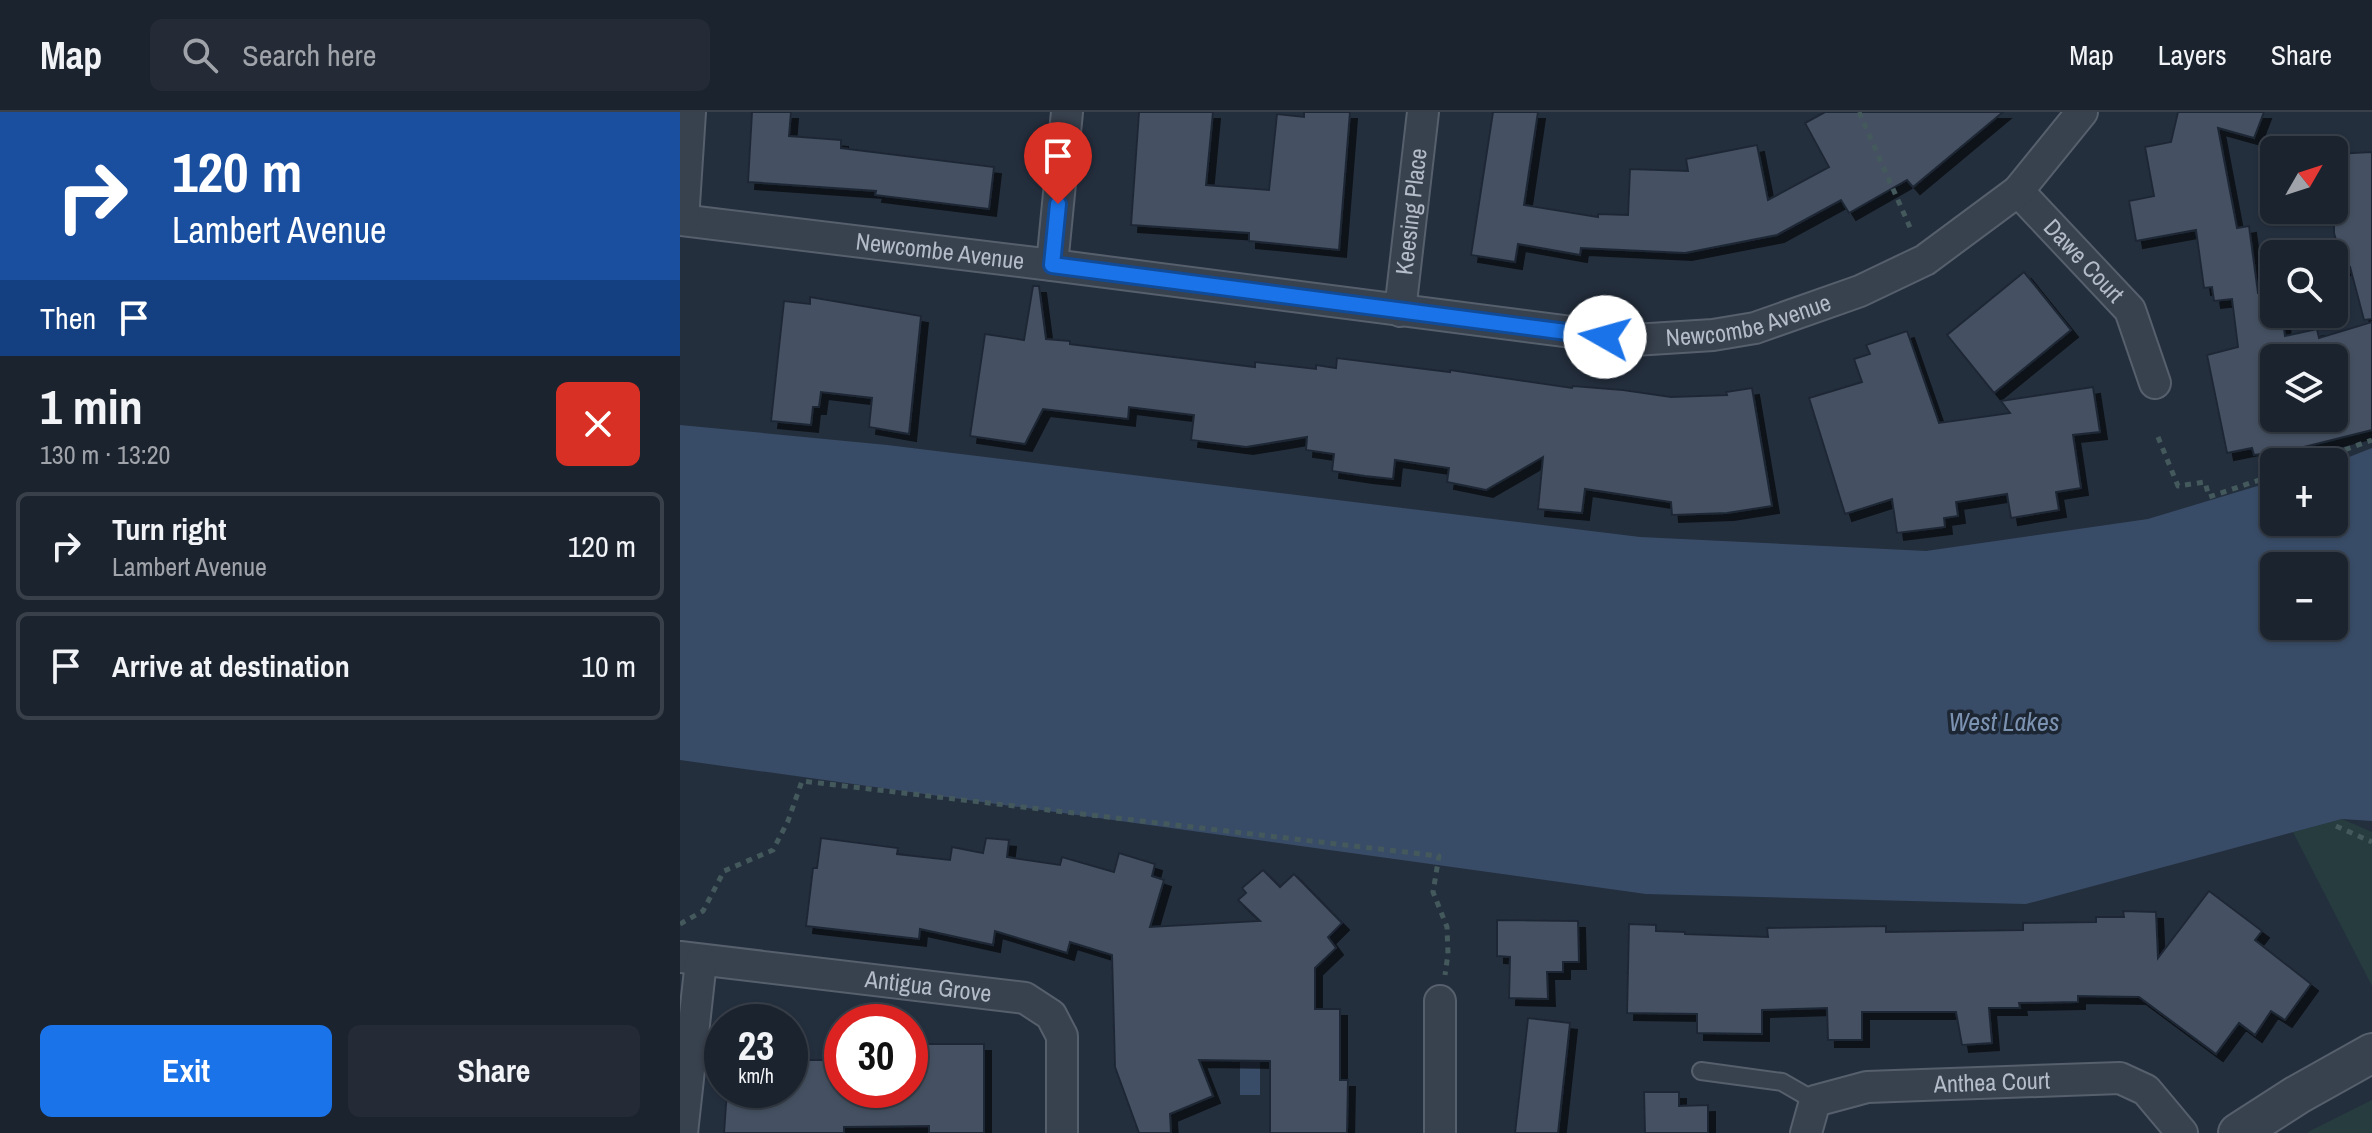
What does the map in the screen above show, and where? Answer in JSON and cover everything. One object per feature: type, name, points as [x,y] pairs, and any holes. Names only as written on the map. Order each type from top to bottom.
[{"type":"street","points":[[682,220],[690,112]]},
{"type":"street","points":[[1052,265],[1067,112]]},
{"type":"street","name":"Keesing Place","points":[[1400,311],[1423,112]]},
{"type":"street","name":"Newcombe Avenue","points":[[682,220],[1634,340],[1713,335],[1755,328],[1791,317],[1860,291],[1925,260],[2018,191],[2082,112]]},
{"type":"street","name":"Dawe Court","points":[[2018,191],[2130,310],[2155,383]]},
{"type":"street","points":[[682,1133],[690,959]]},
{"type":"street","name":"Antigua Grove","points":[[690,959],[1025,998],[1051,1015],[1062,1036],[1062,1133]]},
{"type":"street","points":[[1440,1001],[1440,1133]]},
{"type":"street","points":[[2238,1133],[2372,1053]]},
{"type":"street","name":"Anthea Court","points":[[1815,1101],[1867,1087],[2120,1078],[2146,1090],[2182,1133]]},
{"type":"street","points":[[1806,1133],[1815,1101]]},
{"type":"lane","points":[[1701,1071],[1782,1082],[1815,1101]]},
{"type":"path","points":[[1859,112],[1925,260]]},
{"type":"path","points":[[2158,437],[2178,486],[2205,482],[2209,497],[2260,480]]},
{"type":"path","points":[[2348,449],[2372,440]]},
{"type":"path","points":[[680,924],[703,911],[724,871],[773,850],[788,821],[802,781],[1439,856],[1433,892],[1447,927],[1448,954],[1440,1001]]},
{"type":"path","points":[[2336,826],[2372,842]]},
{"type":"green space","points":[[2342,819],[2372,832],[2372,986],[2293,832]]},
{"type":"green space","points":[[2372,1100],[2372,1133],[2307,1133],[2312,1130]]},
{"type":"water","name":"West Lakes","points":[[680,425],[887,445],[1640,537],[1926,551],[2148,519],[2260,485],[2260,536],[2348,536],[2348,457],[2372,448],[2372,821],[2342,819],[2026,904],[1646,894],[680,760]]},
{"type":"water","points":[[1240,1062],[1260,1062],[1260,1095],[1240,1095]]},
{"type":"building","points":[[752,112],[791,112],[789,136],[841,140],[841,148],[994,167],[989,209],[875,195],[876,191],[748,182]]},
{"type":"building","points":[[1139,112],[1213,112],[1206,185],[1269,190],[1277,114],[1304,117],[1304,112],[1350,112],[1339,250],[1249,241],[1249,233],[1131,225]]},
{"type":"building","points":[[1493,112],[1538,112],[1524,205],[1598,217],[1598,214],[1628,215],[1630,169],[1688,171],[1686,159],[1757,145],[1768,200],[1829,167],[1805,123],[1825,112],[2003,112],[1913,187],[1907,180],[1849,213],[1841,200],[1777,235],[1685,253],[1581,248],[1580,255],[1518,244],[1515,262],[1471,255]]},
{"type":"building","points":[[2178,112],[2264,112],[2254,138],[2218,128],[2237,228],[2249,226],[2260,293],[2260,328],[2284,328],[2285,336],[2317,329],[2319,338],[2372,322],[2372,430],[2300,448],[2260,448],[2260,454],[2254,455],[2252,448],[2227,453],[2207,355],[2238,347],[2232,299],[2214,301],[2212,287],[2204,288],[2196,230],[2136,241],[2129,201],[2154,196],[2145,147],[2171,142]]},
{"type":"building","points":[[2372,152],[2372,319],[2364,320],[2348,267],[2348,240],[2336,240],[2334,233],[2334,224],[2348,224],[2348,153]]},
{"type":"building","points":[[2024,272],[2071,330],[1994,393],[1947,335]]},
{"type":"building","points":[[1033,286],[1039,286],[1046,339],[1070,341],[1070,344],[1255,367],[1255,362],[1316,369],[1316,365],[1336,368],[1337,358],[1450,370],[1572,388],[1623,390],[1671,397],[1727,395],[1726,392],[1752,388],[1772,506],[1727,513],[1672,515],[1671,502],[1585,489],[1582,513],[1538,509],[1543,457],[1486,490],[1447,482],[1449,468],[1395,460],[1393,479],[1365,476],[1332,471],[1334,454],[1306,450],[1307,437],[1246,447],[1191,440],[1194,415],[1129,407],[1128,419],[1043,409],[1025,444],[970,436],[985,334],[1024,340]]},
{"type":"building","points":[[810,297],[921,316],[909,434],[869,427],[872,398],[821,392],[819,407],[813,407],[811,425],[771,421],[784,301],[810,304]]},
{"type":"building","points":[[1907,331],[1939,423],[2010,413],[2001,401],[2093,387],[2100,432],[2073,435],[2081,488],[2056,492],[2059,510],[2011,518],[2007,494],[1956,502],[1958,516],[1944,518],[1945,527],[1897,533],[1892,499],[1845,514],[1809,398],[1862,382],[1854,359],[1870,354],[1866,345]]},
{"type":"building","points":[[821,838],[898,848],[897,854],[950,860],[952,847],[983,853],[986,838],[1009,840],[1007,857],[1060,865],[1062,857],[1114,872],[1119,853],[1155,864],[1152,876],[1164,880],[1150,927],[1260,921],[1238,900],[1246,893],[1242,888],[1263,870],[1280,887],[1294,874],[1342,923],[1328,937],[1336,948],[1315,968],[1315,1009],[1340,1009],[1340,1080],[1348,1080],[1347,1133],[1270,1133],[1270,1061],[1199,1060],[1213,1096],[1170,1114],[1171,1133],[1139,1133],[1115,1067],[1112,955],[1070,942],[1067,953],[995,931],[993,945],[920,929],[919,939],[806,926],[813,868],[817,868]]},
{"type":"building","points":[[2209,891],[2262,931],[2255,940],[2311,984],[2285,1020],[2271,1011],[2255,1035],[2239,1023],[2216,1054],[2139,997],[2078,996],[2078,1002],[2019,1003],[2020,1008],[1989,1008],[1992,1043],[1962,1045],[1956,1012],[1862,1012],[1862,1040],[1828,1040],[1827,1008],[1762,1010],[1762,1034],[1697,1033],[1697,1014],[1627,1013],[1629,924],[1656,925],[1656,931],[1685,934],[1768,937],[1767,928],[1886,926],[1886,932],[2023,930],[2023,923],[2096,922],[2096,917],[2124,917],[2123,911],[2156,912],[2158,958]]},
{"type":"building","points":[[1497,920],[1578,921],[1579,962],[1563,962],[1563,972],[1547,972],[1548,999],[1509,998],[1510,957],[1497,956]]},
{"type":"building","points":[[1528,1018],[1570,1023],[1558,1133],[1515,1133]]},
{"type":"building","points":[[928,1044],[984,1044],[984,1133],[929,1133],[929,1126],[844,1127],[844,1133],[724,1133],[726,1108],[808,1108],[808,1060],[824,1060],[824,1108],[928,1108]]},
{"type":"building","points":[[1644,1092],[1679,1092],[1679,1106],[1708,1105],[1708,1133],[1645,1133]]},
{"type":"route","points":[[1058,204],[1052,265],[1605,337]]}]
